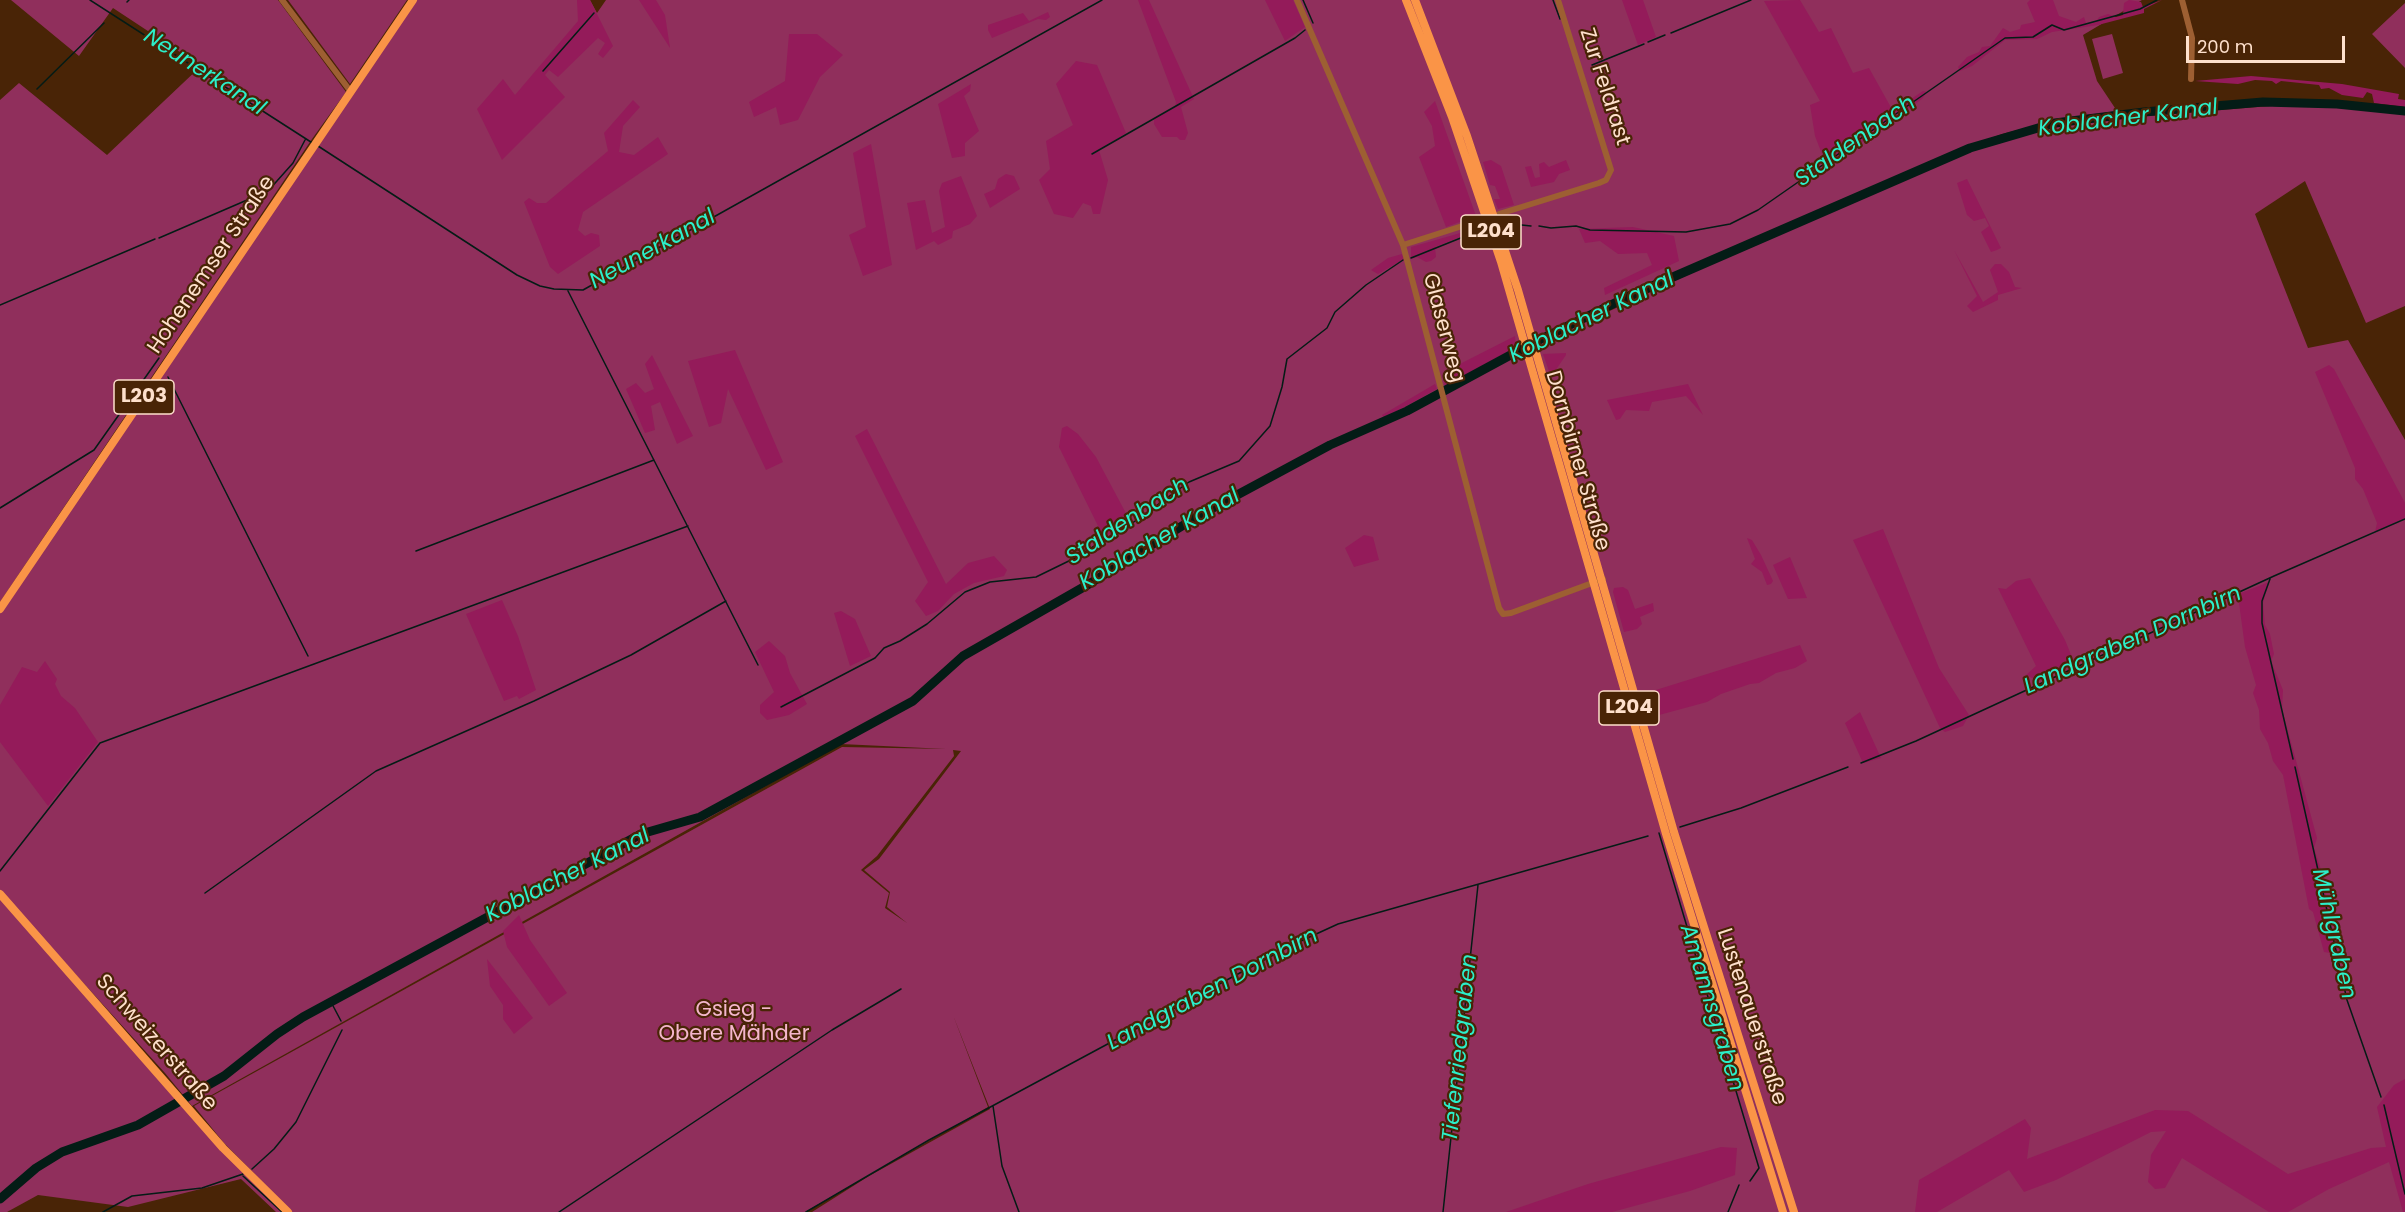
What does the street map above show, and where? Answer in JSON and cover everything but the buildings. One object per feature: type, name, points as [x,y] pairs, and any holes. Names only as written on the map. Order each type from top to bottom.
[{"type":"main road","name":"Hohenemser Straße","points":[[0,609],[412,0]]},
{"type":"main road","name":"Dornbirner Straße","points":[[1406,0],[1465,154],[1526,332]]},
{"type":"main road","name":"Dornbirner Straße","points":[[1415,0],[1480,172],[1526,332],[1592,582],[1670,833]]},
{"type":"main road","name":"Dornbirner Straße","points":[[1535,365],[1603,579],[1670,833]]},
{"type":"main road","name":"Lustenauerstraße","points":[[1670,833],[1783,1212]]},
{"type":"main road","name":"Lustenauerstraße","points":[[1670,833],[1794,1212]]},
{"type":"main road","name":"Schweizerstraße","points":[[0,894],[224,1148],[288,1212]]},
{"type":"street","points":[[282,0],[351,92]]},
{"type":"street","name":"Glaserweg","points":[[1297,0],[1402,244],[1503,614],[1592,582]]},
{"type":"street","name":"Zur Feldrast","points":[[1499,214],[1599,183],[1606,180],[1611,170],[1558,0]]},
{"type":"street","points":[[2182,0],[2192,38],[2191,80]]},
{"type":"street","points":[[1402,244],[1481,220]]},
{"type":"street","points":[[1592,582],[1603,579]]},
{"type":"green space","points":[[11,0],[278,0],[346,92],[0,602],[0,100],[19,83],[107,155],[201,66],[113,8],[79,56]]},
{"type":"green space","points":[[288,0],[407,0],[350,84]]},
{"type":"green space","name":"Gsieg - Obere Mähder","points":[[416,0],[590,0],[597,13],[606,0],[2142,0],[2083,35],[2097,81],[2117,111],[2060,119],[2002,134],[1948,154],[1635,290],[1521,345],[1523,351],[1761,241],[1952,158],[2014,136],[2087,121],[2282,105],[2365,109],[2405,114],[2405,306],[2366,323],[2305,181],[2255,214],[2308,348],[2348,340],[2405,440],[2405,1212],[812,1212],[869,1176],[990,1109],[953,1015],[988,1107],[805,1212],[292,1212],[224,1143],[194,1106],[842,747],[946,749],[841,744],[192,1106],[165,1073],[0,891],[0,605]],"holes":[[[953,750],[961,751],[879,859],[864,870],[890,892],[887,907],[907,923],[885,908],[889,893],[861,870],[877,856],[954,756]]]},
{"type":"green space","points":[[2405,3],[2405,68],[2372,34]]},
{"type":"green space","points":[[2112,34],[2123,73],[2103,79],[2092,39]]},
{"type":"green space","points":[[0,899],[285,1212],[276,1212],[241,1179],[128,1207],[38,1195],[7,1212],[0,1212]]},
{"type":"shaded area","points":[[577,0],[590,0],[613,46],[603,58],[598,54],[605,43],[598,38],[558,77],[549,70],[545,75],[565,97],[502,160],[477,109],[503,79],[515,95],[578,21]]},
{"type":"shaded area","points":[[639,0],[656,0],[665,15],[670,48]]},
{"type":"shaded area","points":[[1138,0],[1149,0],[1194,99],[1181,107],[1188,133],[1185,140],[1177,137],[1162,137],[1154,124],[1154,118],[1175,107],[1176,102]]},
{"type":"shaded area","points":[[1265,0],[1293,0],[1305,27],[1285,41]]},
{"type":"shaded area","points":[[1622,0],[1643,0],[1656,37],[1638,45]]},
{"type":"shaded area","points":[[1800,0],[1819,32],[1831,28],[1853,73],[1869,68],[1893,111],[1923,91],[1927,92],[1922,99],[1827,167],[1815,136],[1810,105],[1820,101],[1764,1]]},
{"type":"shaded area","points":[[2030,0],[2053,0],[2059,16],[2076,22],[2084,17],[2086,23],[2096,22],[2099,17],[2108,14],[2116,17],[2123,15],[2124,3],[2129,0],[2141,2],[2143,7],[2162,0],[2144,9],[2144,13],[2098,25],[2052,32],[2037,39],[2005,40],[1972,66],[1960,71],[1958,67],[1967,57],[1979,52],[1982,47],[1990,46],[2003,28],[2010,32],[2020,29],[2021,25],[2035,22],[2027,3]]},
{"type":"shaded area","points":[[1048,12],[1050,17],[1046,20],[1038,19],[992,38],[988,30],[988,25],[1023,13],[1029,21]]},
{"type":"shaded area","points":[[789,34],[817,34],[843,55],[820,77],[798,120],[780,125],[776,107],[754,117],[749,102],[785,81]]},
{"type":"shaded area","points":[[1076,61],[1097,65],[1126,133],[1099,150],[1108,180],[1100,214],[1093,214],[1091,206],[1083,203],[1073,218],[1054,214],[1039,180],[1050,169],[1046,141],[1073,125],[1056,84]]},
{"type":"shaded area","points":[[2251,76],[2342,84],[2399,94],[2398,99],[2405,100],[2405,107],[2374,103],[2372,94],[2367,92],[2363,98],[2342,95],[2329,88],[2321,89],[2319,85],[2281,81],[2276,84],[2272,81],[2255,80],[2238,84],[2195,81]]},
{"type":"shaded area","points":[[971,84],[970,91],[964,96],[979,131],[965,143],[965,156],[952,158],[938,104]]},
{"type":"shaded area","points":[[633,100],[640,107],[623,126],[619,152],[634,155],[658,137],[668,154],[583,212],[578,230],[585,236],[591,233],[599,235],[600,246],[558,274],[550,267],[524,202],[529,198],[537,203],[546,203],[608,151],[604,133]]},
{"type":"shaded area","points":[[1435,101],[1476,216],[1446,227],[1419,157],[1435,146],[1432,126],[1424,112]]},
{"type":"shaded area","points":[[871,144],[892,265],[863,276],[849,235],[866,227],[853,153]]},
{"type":"shaded area","points":[[1491,160],[1501,166],[1514,205],[1498,209],[1494,199],[1500,199],[1495,186],[1490,185],[1483,162]]},
{"type":"shaded area","points":[[1566,160],[1570,170],[1559,174],[1554,182],[1531,187],[1525,167],[1531,166],[1535,178],[1540,177],[1539,164],[1544,162],[1549,167]]},
{"type":"shaded area","points":[[1006,174],[1014,176],[1020,189],[990,208],[984,194],[995,189],[998,179]]},
{"type":"shaded area","points":[[961,176],[977,216],[970,224],[953,231],[952,238],[938,245],[934,241],[916,250],[907,203],[925,200],[932,233],[945,227],[939,191],[942,183]]},
{"type":"shaded area","points":[[1967,179],[2001,248],[1997,250],[1991,252],[1981,232],[1989,226],[1985,218],[1974,221],[1967,215],[1957,183]]},
{"type":"shaded area","points":[[1633,227],[1674,236],[1679,261],[1605,295],[1604,288],[1652,265],[1647,253],[1618,254],[1600,241],[1585,243],[1579,229]]},
{"type":"shaded area","points":[[1478,228],[1485,236],[1465,235],[1435,247],[1436,257],[1431,261],[1426,262],[1417,257],[1411,259],[1411,247]]},
{"type":"shaded area","points":[[1954,250],[1983,302],[1998,292],[1990,270],[1995,264],[2001,264],[2009,272],[2015,287],[2022,288],[1998,295],[1998,300],[1973,312],[1967,306],[1977,296]]},
{"type":"shaded area","points":[[1402,254],[1404,259],[1378,274],[1371,270],[1388,258]]},
{"type":"shaded area","points":[[1515,336],[1516,347],[1445,386],[1442,375]]},
{"type":"shaded area","points":[[735,350],[783,462],[766,470],[728,389],[721,423],[709,427],[688,361]]},
{"type":"shaded area","points":[[1566,353],[1566,355],[1551,377],[1543,354]]},
{"type":"shaded area","points":[[652,355],[693,436],[677,444],[660,402],[651,406],[655,430],[645,433],[626,389],[636,383],[645,393],[654,389],[645,364]]},
{"type":"shaded area","points":[[2329,365],[2334,369],[2405,503],[2405,519],[2375,532],[2377,523],[2363,489],[2355,479],[2355,468],[2315,372]]},
{"type":"shaded area","points":[[1435,384],[1437,389],[1384,418],[1382,415]]},
{"type":"shaded area","points":[[1688,384],[1703,415],[1686,396],[1652,402],[1649,411],[1626,410],[1620,419],[1616,420],[1607,400]]},
{"type":"shaded area","points":[[1067,426],[1078,434],[1096,457],[1129,519],[1121,531],[1103,536],[1059,447],[1062,428]]},
{"type":"shaded area","points":[[867,429],[946,584],[968,563],[994,556],[1007,570],[1004,576],[974,583],[954,594],[938,611],[926,616],[915,601],[928,582],[855,436]]},
{"type":"shaded area","points":[[1883,529],[1939,668],[1969,715],[1963,726],[1945,732],[1940,728],[1853,540]]},
{"type":"shaded area","points":[[1364,535],[1373,537],[1379,560],[1354,567],[1345,548]]},
{"type":"shaded area","points":[[1747,538],[1752,540],[1761,555],[1773,581],[1771,584],[1767,585],[1762,572],[1751,564],[1755,559]]},
{"type":"shaded area","points":[[1790,557],[1807,598],[1788,599],[1773,565]]},
{"type":"shaded area","points":[[2030,578],[2065,640],[2074,662],[2036,680],[2026,675],[2036,666],[1998,588],[2006,589],[2016,581]]},
{"type":"shaded area","points":[[2269,582],[2263,603],[2265,625],[2270,634],[2274,654],[2271,661],[2283,690],[2282,709],[2317,838],[2314,848],[2324,879],[2327,908],[2336,920],[2330,923],[2333,935],[2339,931],[2344,942],[2336,954],[2324,952],[2313,912],[2309,909],[2283,775],[2273,761],[2268,743],[2260,729],[2259,710],[2253,693],[2256,685],[2245,647],[2239,603],[2241,593]]},
{"type":"shaded area","points":[[1623,587],[1628,590],[1635,609],[1653,603],[1654,611],[1640,617],[1642,624],[1637,629],[1624,632],[1613,592],[1614,588]]},
{"type":"shaded area","points":[[502,600],[518,636],[536,690],[519,699],[517,696],[504,701],[466,614]]},
{"type":"shaded area","points":[[841,611],[855,619],[871,656],[850,666],[834,613]]},
{"type":"shaded area","points":[[769,641],[785,656],[790,673],[807,704],[789,715],[767,720],[760,713],[760,705],[774,692],[755,652]]},
{"type":"shaded area","points":[[1800,645],[1807,661],[1795,668],[1776,673],[1759,683],[1721,694],[1707,702],[1648,718],[1643,694]]},
{"type":"shaded area","points":[[45,661],[57,679],[55,684],[61,696],[75,708],[98,742],[48,806],[0,742],[0,705],[22,667],[37,672]]},
{"type":"shaded area","points":[[1860,712],[1881,758],[1863,763],[1845,723]]},
{"type":"shaded area","points":[[519,915],[530,940],[567,993],[549,1006],[507,947],[503,931]]},
{"type":"shaded area","points":[[487,959],[533,1018],[514,1034],[503,1019],[503,1005],[490,986]]},
{"type":"shaded area","points":[[2405,1079],[2405,1212],[2403,1212],[2389,1162],[2329,1189],[2288,1212],[2269,1212],[2182,1158],[2165,1188],[2155,1189],[2148,1182],[2151,1155],[2166,1131],[2151,1132],[2056,1180],[2024,1192],[2009,1170],[1937,1212],[1915,1212],[1919,1180],[2025,1119],[2031,1128],[2027,1159],[2155,1110],[2188,1111],[2288,1174],[2371,1148],[2386,1147],[2377,1107],[2394,1085]]},
{"type":"shaded area","points":[[1721,1147],[1737,1148],[1735,1175],[1690,1191],[1612,1212],[1506,1212],[1588,1184]]},
{"type":"waterway","name":"Neunerkanal","points":[[90,0],[314,144]]},
{"type":"waterway","name":"Neunerkanal","points":[[318,146],[517,275],[540,286],[583,290],[1102,0]]},
{"type":"waterway","points":[[1303,0],[1313,23]]},
{"type":"waterway","points":[[1553,0],[1560,19]]},
{"type":"waterway","points":[[1671,33],[1751,0]]},
{"type":"waterway","name":"Staldenbach","points":[[1539,226],[1551,228],[1576,226],[1590,230],[1686,232],[1730,224],[1758,210],[2005,38],[2033,37],[2052,25],[2064,30],[2140,9],[2157,0]]},
{"type":"waterway","points":[[543,71],[594,13]]},
{"type":"waterway","points":[[37,89],[104,23]]},
{"type":"waterway","points":[[1092,154],[1295,38],[1305,30]]},
{"type":"waterway","points":[[1648,42],[1665,35]]},
{"type":"waterway","points":[[1592,65],[1644,44]]},
{"type":"waterway","name":"Koblacher Kanal","points":[[0,1199],[36,1168],[62,1152],[138,1125],[224,1076],[277,1034],[303,1017],[641,834],[700,817],[913,701],[963,656],[1089,584],[1198,516],[1330,445],[1407,411],[1529,345],[1627,297],[1970,148],[2055,123],[2144,112],[2263,102],[2337,104],[2405,111]]},
{"type":"waterway","points":[[159,238],[268,191],[293,163],[305,140]]},
{"type":"waterway","name":"Staldenbach","points":[[1503,223],[1531,226]]},
{"type":"waterway","name":"Staldenbach","points":[[1411,258],[1483,229]]},
{"type":"waterway","points":[[0,305],[155,239]]},
{"type":"waterway","name":"Staldenbach","points":[[781,707],[875,658],[884,648],[927,624],[965,592],[990,582],[1036,577],[1077,557],[1112,535],[1118,524],[1131,524],[1189,482],[1239,461],[1270,426],[1282,387],[1287,359],[1327,328],[1335,312],[1366,285],[1403,260]]},
{"type":"waterway","points":[[568,291],[758,665]]},
{"type":"waterway","points":[[0,508],[94,450],[159,358]]},
{"type":"waterway","points":[[168,377],[308,656]]},
{"type":"waterway","points":[[416,551],[654,460]]},
{"type":"waterway","name":"Landgraben Dornbirn","points":[[1861,763],[1916,741],[2274,576],[2405,519]]},
{"type":"waterway","points":[[0,871],[100,743],[688,526]]},
{"type":"waterway","name":"Mühlgraben","points":[[2270,579],[2262,601],[2262,623],[2293,759]]},
{"type":"waterway","points":[[205,893],[376,771],[631,655],[726,601]]},
{"type":"waterway","name":"Landgraben Dornbirn","points":[[1680,827],[1741,808],[1848,767]]},
{"type":"waterway","name":"Mühlgraben","points":[[2295,767],[2347,1000],[2381,1097]]},
{"type":"waterway","name":"Amannsgraben","points":[[1659,833],[1759,1168],[1750,1181]]},
{"type":"waterway","name":"Landgraben Dornbirn","points":[[806,1212],[929,1140],[1290,946],[1338,924],[1648,836]]},
{"type":"waterway","name":"Tiefenriedgraben","points":[[1443,1212],[1478,885]]},
{"type":"waterway","points":[[559,1212],[832,1030],[901,989]]},
{"type":"waterway","points":[[331,1002],[341,1021]]},
{"type":"waterway","points":[[252,1169],[274,1149],[296,1122],[342,1030]]},
{"type":"waterway","name":"Mühlgraben","points":[[2384,1105],[2405,1194]]},
{"type":"waterway","points":[[993,1106],[1002,1166],[1019,1212]]},
{"type":"waterway","points":[[103,1212],[132,1196],[202,1188],[243,1174]]},
{"type":"waterway","points":[[243,1176],[282,1212]]},
{"type":"waterway","name":"Amannsgraben","points":[[1728,1212],[1739,1185]]}]
